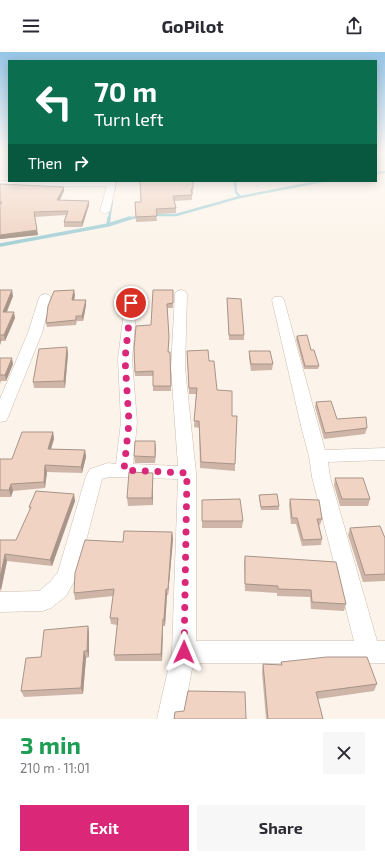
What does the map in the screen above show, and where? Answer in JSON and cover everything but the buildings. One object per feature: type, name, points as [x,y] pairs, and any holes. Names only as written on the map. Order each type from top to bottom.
[{"type":"street","points":[[0,184],[98,183]]},
{"type":"street","points":[[105,211],[112,183]]},
{"type":"street","points":[[170,719],[184,652],[187,473],[178,368],[181,294]]},
{"type":"street","points":[[0,417],[35,333],[44,298]]},
{"type":"street","points":[[184,652],[377,652],[328,502],[321,477],[318,456],[310,430],[278,300]]},
{"type":"street","points":[[124,470],[129,422],[125,359],[131,303]]},
{"type":"street","points":[[318,456],[385,454]]},
{"type":"street","points":[[1,604],[43,601],[58,589],[67,576],[92,481],[96,474],[108,470],[187,473]]},
{"type":"waterway","points":[[114,190],[116,183]]},
{"type":"waterway","points":[[235,183],[236,192],[240,197]]},
{"type":"waterway","points":[[240,197],[312,183]]},
{"type":"waterway","points":[[151,215],[176,215],[240,197]]},
{"type":"waterway","points":[[109,219],[112,201]]},
{"type":"waterway","points":[[127,219],[142,216]]},
{"type":"waterway","points":[[108,225],[109,218]]},
{"type":"waterway","points":[[108,225],[130,218]]},
{"type":"waterway","points":[[0,245],[108,225]]},
{"type":"route","points":[[131,303],[125,359],[129,422],[127,454],[124,470],[187,473],[184,652]]}]
